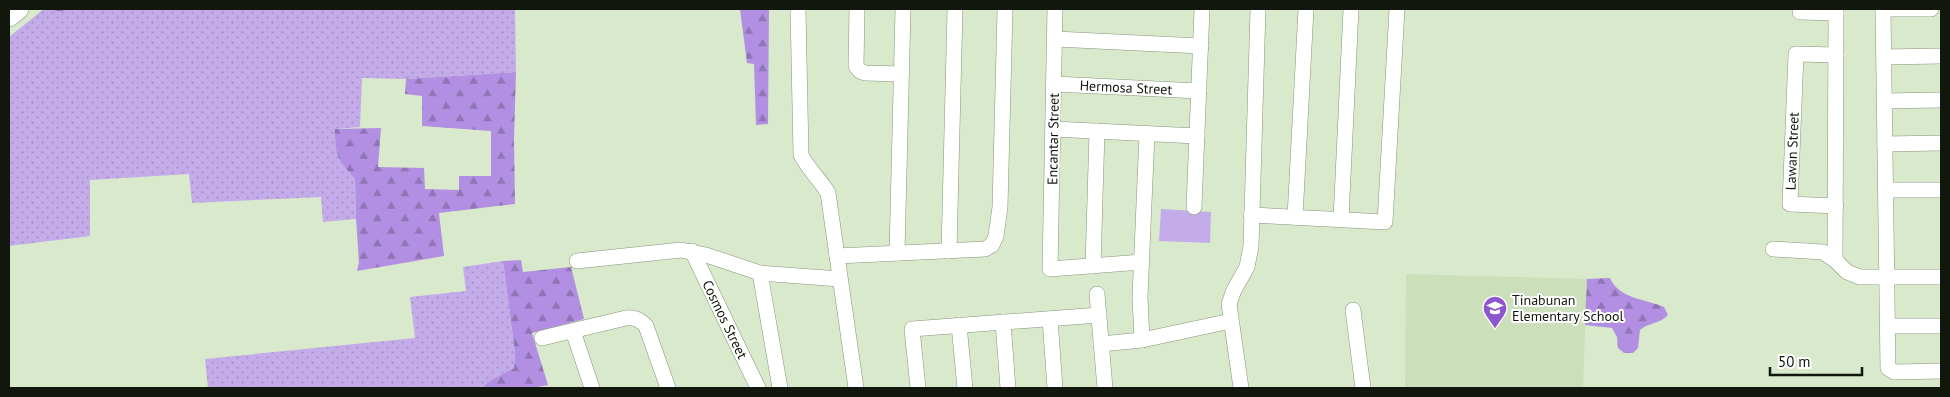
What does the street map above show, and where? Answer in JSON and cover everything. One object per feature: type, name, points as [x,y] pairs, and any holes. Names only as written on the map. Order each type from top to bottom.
[{"type":"main road","points":[[9,16],[18,9]]},
{"type":"street","points":[[798,9],[801,155],[828,193],[856,388]]},
{"type":"street","points":[[856,9],[856,66],[865,73],[901,74]]},
{"type":"street","points":[[897,253],[903,9]]},
{"type":"street","points":[[948,252],[955,9]]},
{"type":"street","points":[[837,256],[948,252],[985,249],[992,245],[996,236],[1002,158],[1005,9]]},
{"type":"street","name":"Encantar Street","points":[[1055,9],[1050,268],[1093,266]]},
{"type":"street","points":[[1194,207],[1202,9]]},
{"type":"street","points":[[1241,388],[1229,304],[1249,257],[1258,9]]},
{"type":"street","points":[[1295,218],[1306,9]]},
{"type":"street","points":[[1341,220],[1352,9]]},
{"type":"street","points":[[1251,215],[1385,222],[1397,9]]},
{"type":"street","points":[[1931,9],[1883,9],[1888,368],[1894,372],[1941,371]]},
{"type":"street","points":[[1800,12],[1836,11],[1836,260]]},
{"type":"street","points":[[1055,39],[1201,46]]},
{"type":"street","name":"Lawan Street","points":[[1836,55],[1796,54],[1790,204],[1836,206]]},
{"type":"street","points":[[1884,57],[1941,56]]},
{"type":"street","name":"Hermosa Street","points":[[1054,84],[1199,91]]},
{"type":"street","points":[[1885,101],[1941,100]]},
{"type":"street","points":[[1053,130],[1197,136]]},
{"type":"street","points":[[1097,131],[1093,266],[1142,262]]},
{"type":"street","points":[[1142,340],[1140,297],[1147,134]]},
{"type":"street","points":[[1885,144],[1941,143]]},
{"type":"street","points":[[1886,190],[1941,190]]},
{"type":"street","points":[[1774,249],[1816,250],[1823,252],[1836,260],[1846,272],[1853,276],[1867,278],[1941,277]]},
{"type":"street","points":[[577,261],[681,250],[692,251],[760,273],[840,279]]},
{"type":"street","name":"Cosmos Street","points":[[692,251],[758,388]]},
{"type":"street","points":[[760,273],[780,388]]},
{"type":"street","points":[[1097,294],[1105,388]]},
{"type":"street","points":[[1354,310],[1363,388]]},
{"type":"street","points":[[918,388],[912,329],[1098,315]]},
{"type":"street","points":[[542,338],[633,317],[640,320],[650,334],[668,388]]},
{"type":"street","points":[[1050,319],[1055,388]]},
{"type":"street","points":[[1101,344],[1142,340],[1231,321]]},
{"type":"street","points":[[1003,322],[1008,388]]},
{"type":"street","points":[[959,325],[966,388]]},
{"type":"street","points":[[1888,326],[1941,326]]},
{"type":"street","points":[[572,331],[592,388]]},
{"type":"shaded area","points":[[44,9],[515,9],[516,72],[406,79],[362,78],[360,127],[335,129],[338,157],[355,179],[356,219],[323,222],[321,197],[192,203],[189,174],[90,180],[90,236],[9,246],[9,37]]},
{"type":"shaded area","points":[[1161,209],[1211,212],[1210,243],[1159,241]]},
{"type":"shaded area","points":[[503,261],[515,353],[514,368],[493,379],[483,388],[208,388],[205,359],[415,338],[410,297],[466,291],[463,267]]},
{"type":"shaded area","name":"Tinabunan Elementary School","points":[[1406,274],[1587,279],[1583,388],[1405,388]]},
{"type":"green space","points":[[740,9],[769,9],[768,124],[756,125],[754,64],[747,63]]},
{"type":"green space","points":[[516,72],[515,204],[439,213],[444,256],[357,271],[359,262],[355,179],[338,157],[335,129],[381,128],[378,167],[424,168],[425,189],[459,190],[459,176],[491,176],[491,131],[422,126],[422,96],[405,94],[406,79]]},
{"type":"green space","points":[[521,260],[523,272],[571,267],[584,319],[532,333],[548,385],[533,388],[483,388],[493,379],[514,368],[515,353],[503,261]]},
{"type":"green space","points":[[1610,278],[1614,285],[1626,294],[1664,307],[1668,315],[1640,330],[1638,348],[1633,353],[1624,353],[1618,348],[1617,337],[1612,328],[1585,325],[1587,279]]},
{"type":"waterway","points":[[57,9],[62,9]]},
{"type":"place","name":"Tinabunan Elementary School","points":[[1495,329]]}]
